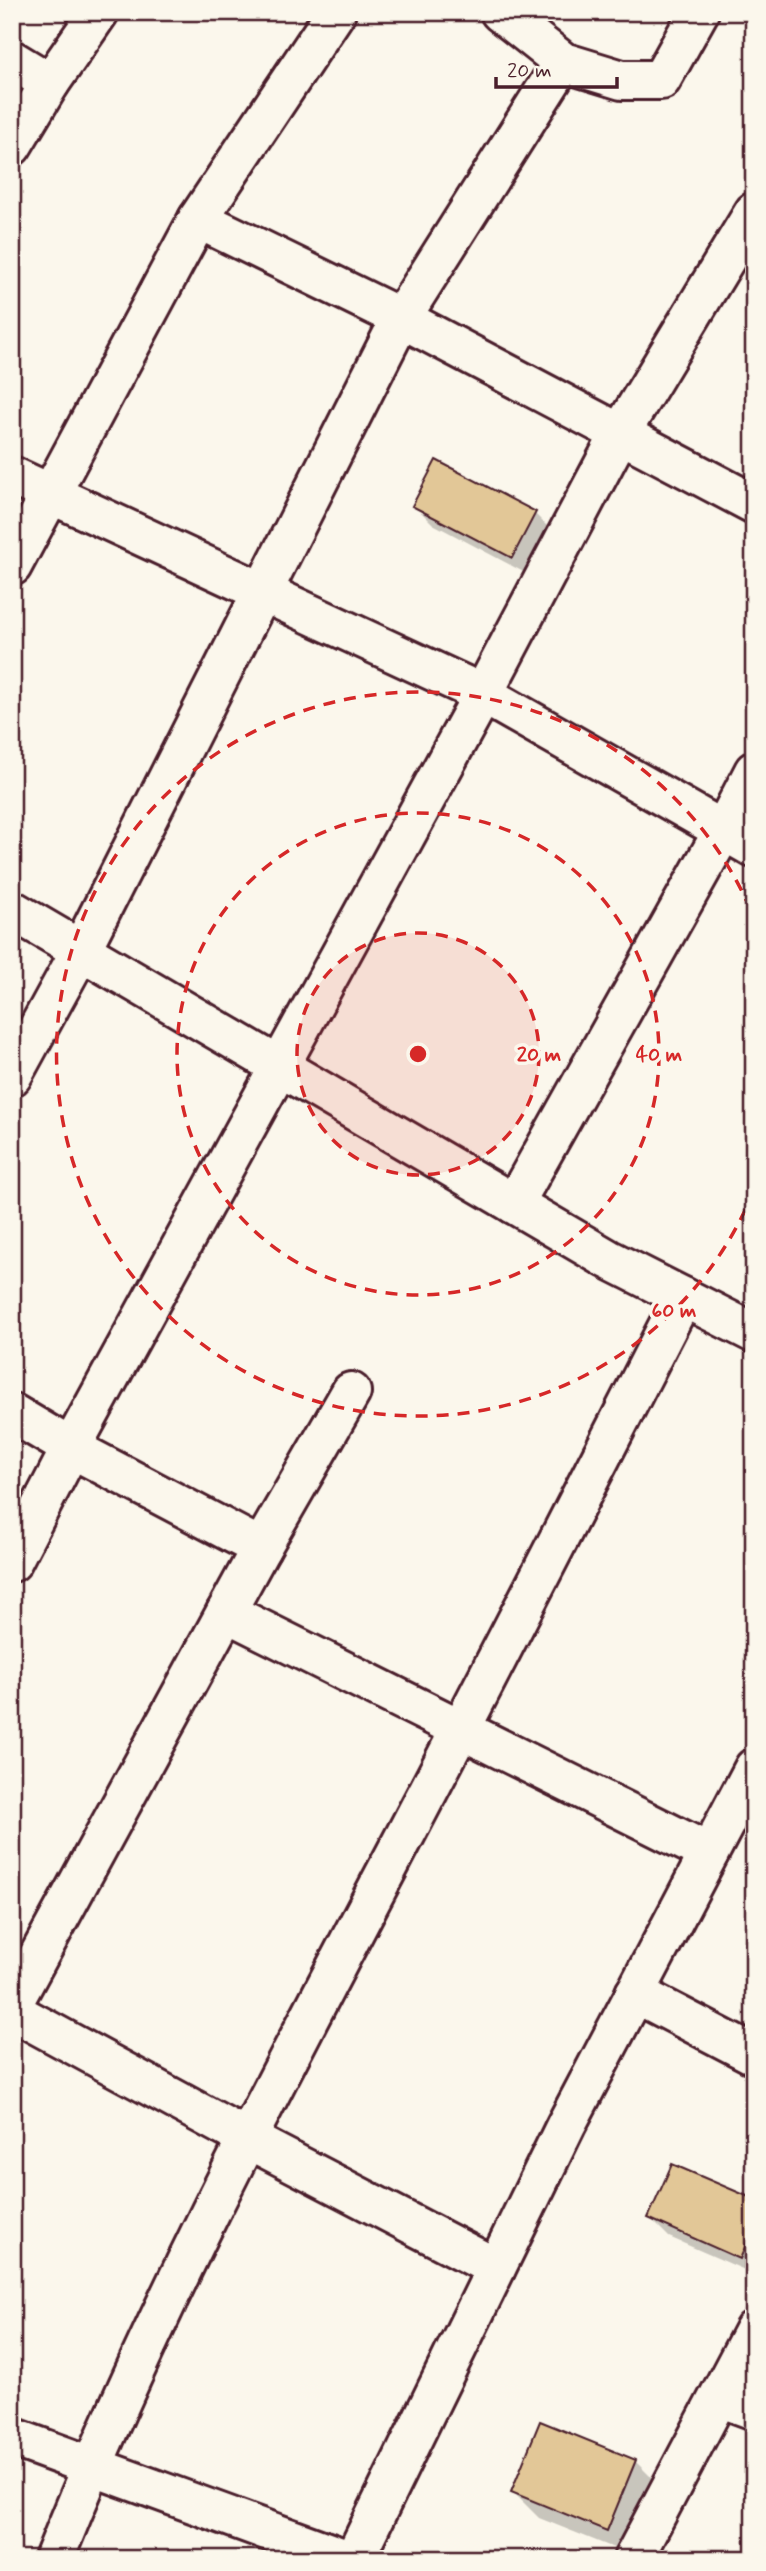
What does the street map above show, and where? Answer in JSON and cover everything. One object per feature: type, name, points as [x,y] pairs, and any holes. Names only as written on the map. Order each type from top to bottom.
[{"type":"street","points":[[12,146],[50,83],[99,12]]},
{"type":"street","points":[[12,566],[198,219],[336,12]]},
{"type":"street","points":[[500,12],[563,62],[622,80],[661,80],[699,12]]},
{"type":"street","points":[[12,60],[50,83]]},
{"type":"street","points":[[12,1076],[81,950],[401,318],[563,62]]},
{"type":"street","points":[[12,1562],[71,1448],[483,694],[620,434],[754,212]]},
{"type":"street","points":[[198,219],[401,318],[754,505]]},
{"type":"street","points":[[12,476],[483,694],[739,840]]},
{"type":"street","points":[[514,1204],[739,840],[754,771]]},
{"type":"street","points":[[12,910],[608,1259],[753,1332]]},
{"type":"street","points":[[54,2559],[91,2466],[246,2138],[461,1730],[683,1297]]},
{"type":"street","points":[[12,2005],[261,1548],[351,1392]]},
{"type":"street","points":[[12,1413],[71,1448],[261,1548]]},
{"type":"street","points":[[226,1612],[709,1853]]},
{"type":"street","points":[[354,2559],[566,2125],[754,1768]]},
{"type":"street","points":[[635,1993],[754,2055]]},
{"type":"street","points":[[12,2011],[246,2138],[496,2268]]},
{"type":"street","points":[[634,2559],[754,2330]]},
{"type":"street","points":[[719,2397],[754,2410]]},
{"type":"street","points":[[12,2437],[346,2559]]},
{"type":"building","points":[[436,460],[536,512],[512,558],[412,506]]},
{"type":"building","points":[[672,2164],[754,2199],[754,2226],[740,2259],[648,2218]]},
{"type":"building","points":[[540,2421],[636,2460],[607,2531],[511,2492]]}]
